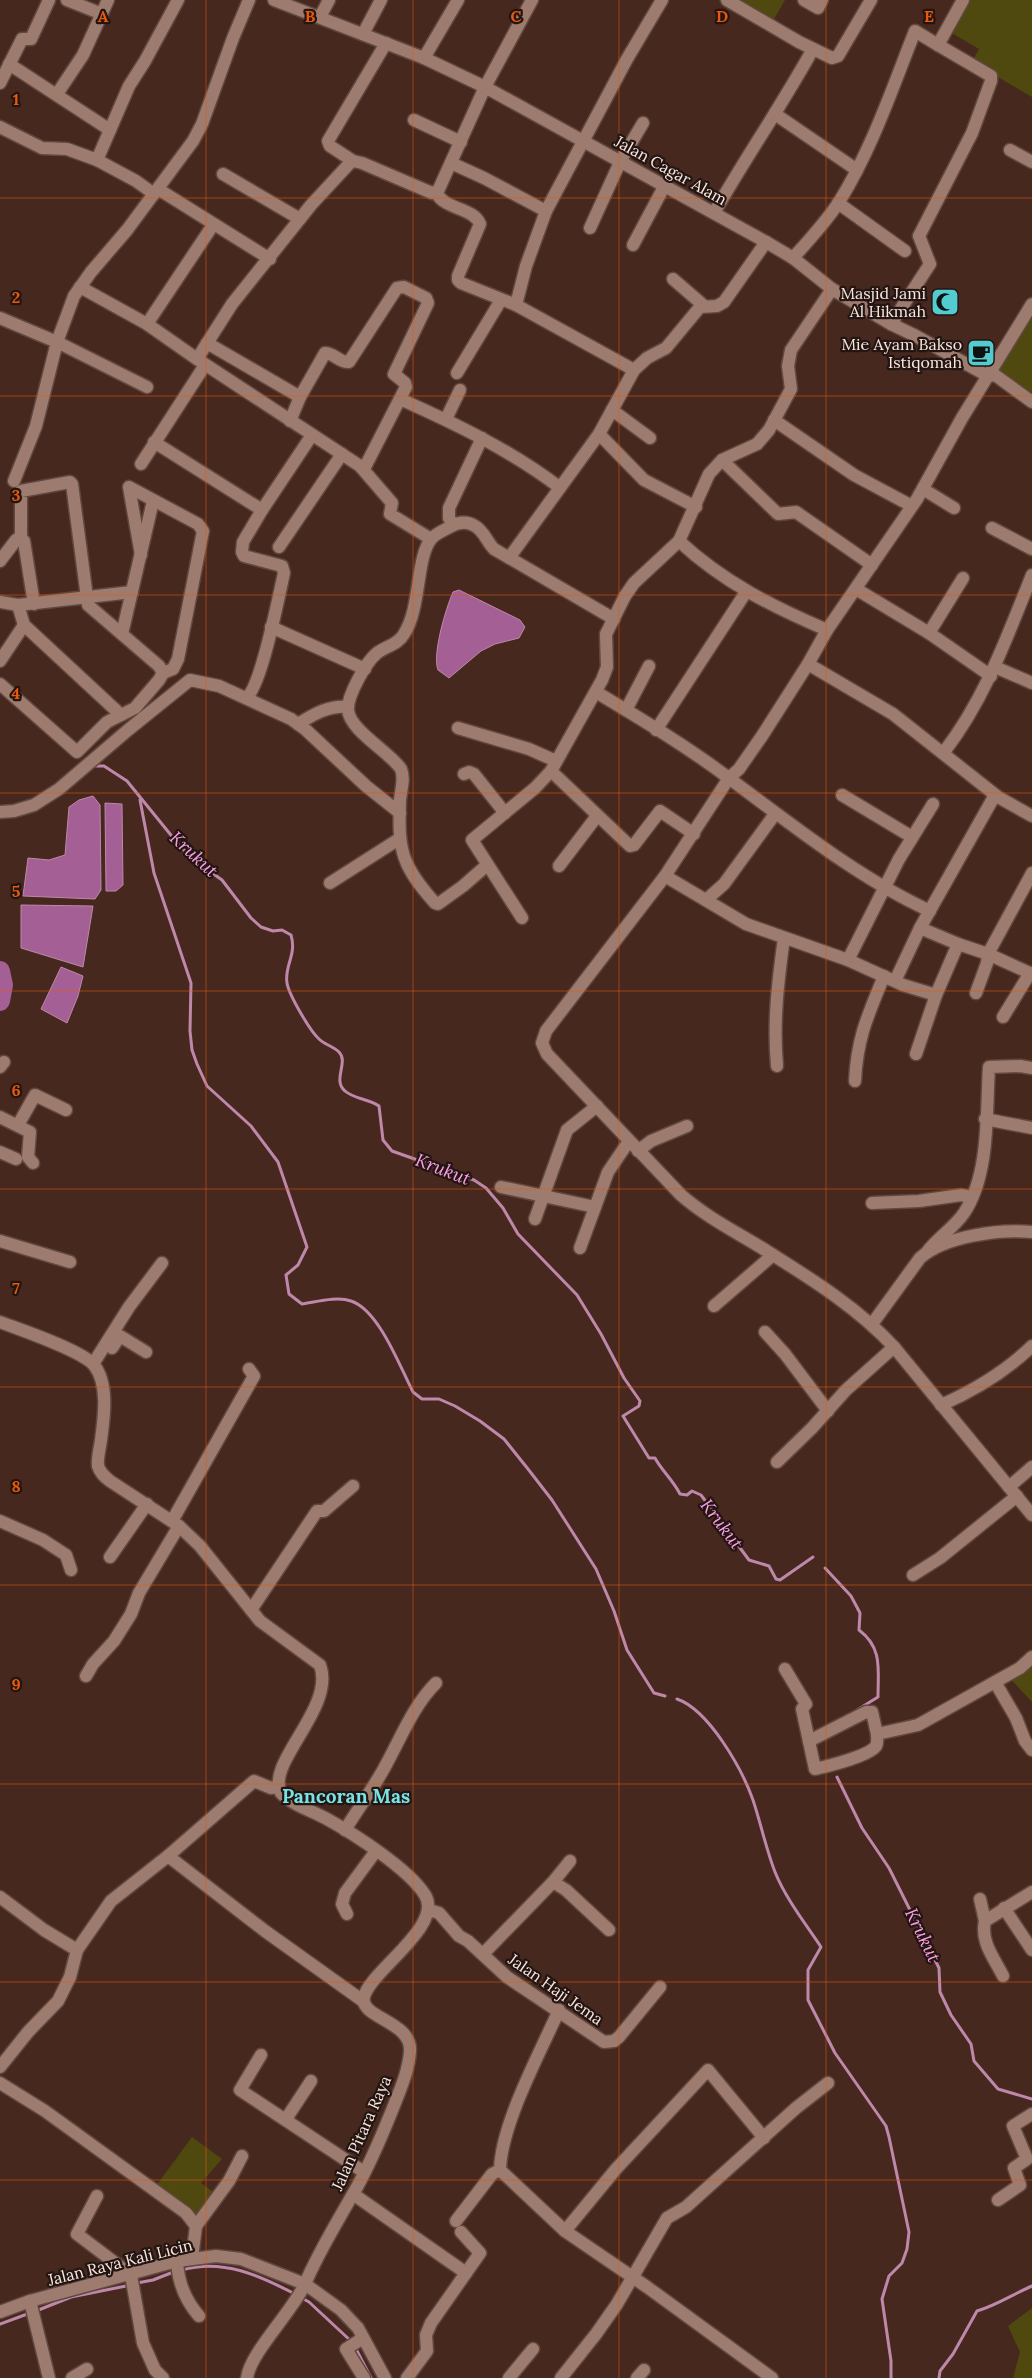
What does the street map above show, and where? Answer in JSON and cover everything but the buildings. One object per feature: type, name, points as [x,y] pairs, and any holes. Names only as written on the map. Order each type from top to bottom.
[{"type":"street","points":[[0,83],[22,39],[31,39],[49,0]]},
{"type":"street","points":[[67,0],[102,14]]},
{"type":"street","points":[[57,94],[83,55],[108,0]]},
{"type":"street","points":[[97,160],[129,86],[145,61],[178,0]]},
{"type":"street","points":[[14,481],[36,426],[66,314],[80,287],[156,192],[193,141],[202,124],[249,0]]},
{"type":"street","name":"Jalan Cagar Alam","points":[[274,0],[424,58],[485,87],[621,160],[766,242],[793,258],[832,289],[891,324],[988,376],[995,375],[1032,402]]},
{"type":"street","points":[[320,17],[330,0]]},
{"type":"street","points":[[363,34],[381,0]]},
{"type":"street","points":[[424,58],[458,0]]},
{"type":"street","points":[[436,192],[451,164],[485,87],[532,0]]},
{"type":"street","points":[[516,305],[526,266],[546,211],[641,34],[662,0]]},
{"type":"street","points":[[727,0],[829,58],[836,58],[871,0]]},
{"type":"street","points":[[804,0],[818,8],[822,0]]},
{"type":"street","points":[[938,44],[963,0]]},
{"type":"street","points":[[793,258],[838,202],[857,170],[874,135],[916,31],[991,76],[991,81],[972,133],[919,236],[930,264],[891,324]]},
{"type":"street","points":[[386,43],[328,141],[330,146],[353,161],[432,193],[436,192]]},
{"type":"street","points":[[714,213],[813,49]]},
{"type":"street","points":[[9,64],[110,130]]},
{"type":"street","points":[[775,114],[857,170]]},
{"type":"street","points":[[414,120],[461,142]]},
{"type":"street","points":[[590,228],[621,160],[642,123]]},
{"type":"street","points":[[0,127],[42,148],[67,149],[97,160],[156,192],[270,259]]},
{"type":"street","points":[[1010,150],[1032,162]]},
{"type":"street","points":[[141,464],[201,362],[207,343],[232,304],[270,259],[300,219],[344,168],[353,161]]},
{"type":"street","points":[[451,164],[484,178],[546,211]]},
{"type":"street","points":[[224,174],[300,219]]},
{"type":"street","points":[[633,245],[665,185]]},
{"type":"street","points":[[436,192],[440,199],[476,218],[480,224],[458,280],[461,283],[516,305],[634,370]]},
{"type":"street","points":[[838,202],[905,252]]},
{"type":"street","points":[[147,324],[213,225]]},
{"type":"street","points":[[673,279],[703,305],[717,306],[724,302],[766,242]]},
{"type":"street","points":[[80,287],[147,324],[201,362],[360,466],[392,503],[390,514],[431,539]]},
{"type":"street","points":[[290,421],[300,397],[325,353],[342,361],[349,362],[372,330],[395,291],[404,287],[426,298],[428,301],[394,374],[406,385],[366,465],[360,466]]},
{"type":"street","points":[[522,918],[502,884],[487,865],[472,840],[535,788],[563,753],[596,692],[607,667],[605,640],[634,582],[679,541],[696,507],[709,474],[722,460],[757,444],[774,420],[791,390],[788,358],[791,350],[832,289]]},
{"type":"street","points":[[457,373],[501,300]]},
{"type":"street","points":[[1032,304],[912,506],[827,630],[808,664],[739,769],[729,778],[666,876],[546,1031],[542,1039],[543,1050],[691,1204],[810,1277],[872,1324],[894,1347],[1032,1515]]},
{"type":"street","points":[[509,558],[599,434],[634,370],[647,358],[666,348],[703,305]]},
{"type":"street","points":[[0,318],[57,342],[147,387]]},
{"type":"street","points":[[207,343],[300,397]]},
{"type":"street","points":[[446,419],[460,390]]},
{"type":"street","points":[[400,399],[446,419],[482,438],[526,463],[559,487]]},
{"type":"street","points":[[612,410],[650,438]]},
{"type":"street","points":[[774,420],[854,475],[912,506]]},
{"type":"street","points":[[599,434],[644,480],[696,507]]},
{"type":"street","points":[[246,698],[251,694],[259,675],[284,568],[248,558],[242,552],[243,542],[312,435]]},
{"type":"street","points":[[453,525],[449,518],[449,508],[482,438]]},
{"type":"street","points":[[154,442],[262,510]]},
{"type":"street","points":[[278,547],[342,454]]},
{"type":"street","points":[[722,460],[778,514],[796,512],[872,565]]},
{"type":"street","points":[[34,604],[25,544],[21,539],[21,491],[70,482],[72,484],[87,597],[90,607],[159,666],[163,672]]},
{"type":"street","points":[[0,684],[74,751],[80,751],[107,722],[128,713],[140,703],[163,672],[173,668],[178,659],[203,534],[198,524],[128,487],[141,555]]},
{"type":"street","points":[[922,489],[954,508]]},
{"type":"street","points":[[122,634],[154,501]]},
{"type":"street","points":[[487,865],[463,886],[436,904],[410,873],[403,857],[399,839],[404,777],[401,769],[354,723],[348,707],[365,669],[375,655],[398,641],[408,628],[415,608],[424,555],[431,539],[453,525],[463,522],[473,524],[490,545],[509,558],[614,619]]},
{"type":"street","points":[[992,528],[1032,549]]},
{"type":"street","points":[[0,561],[16,540],[21,539]]},
{"type":"street","points":[[679,541],[703,563],[746,592],[827,630]]},
{"type":"street","points":[[944,752],[958,734],[993,671],[1027,599],[1032,575]]},
{"type":"street","points":[[929,633],[963,578]]},
{"type":"street","points":[[856,589],[993,671],[1032,683]]},
{"type":"street","points":[[0,602],[18,605],[34,604],[132,592]]},
{"type":"street","points":[[656,730],[746,592]]},
{"type":"street","points":[[18,605],[24,625],[121,715]]},
{"type":"street","points":[[0,661],[24,625]]},
{"type":"street","points":[[270,627],[365,669]]},
{"type":"street","points":[[808,664],[893,714],[944,752],[995,795],[1032,816]]},
{"type":"street","points":[[626,710],[649,666]]},
{"type":"street","points":[[0,812],[14,811],[34,805],[59,790],[128,730],[190,680],[219,686],[298,724],[366,786],[400,813]]},
{"type":"street","points":[[596,692],[729,778],[775,814],[884,886],[930,911]]},
{"type":"street","points":[[298,724],[317,712],[332,707],[348,707]]},
{"type":"street","points":[[458,728],[545,754],[597,816],[630,846],[634,845],[660,811],[694,834]]},
{"type":"street","points":[[464,774],[469,772],[474,774],[505,813]]},
{"type":"street","points":[[842,795],[912,837]]},
{"type":"street","points":[[855,1081],[861,1034],[868,1011],[890,979],[930,911],[995,795]]},
{"type":"street","points":[[848,960],[884,886],[933,804]]},
{"type":"street","points":[[706,900],[724,884],[775,814]]},
{"type":"street","points":[[559,866],[597,816]]},
{"type":"street","points":[[330,883],[399,839]]},
{"type":"street","points":[[976,993],[987,963],[988,954],[1032,873]]},
{"type":"street","points":[[666,876],[736,920],[848,960],[890,979],[936,995]]},
{"type":"street","points":[[920,928],[1031,973],[1003,1017]]},
{"type":"street","points":[[777,1066],[774,1038],[776,995],[784,938]]},
{"type":"street","points":[[916,1054],[936,995],[958,944]]},
{"type":"street","points":[[872,1324],[920,1258],[964,1213],[978,1186],[982,1166],[989,1068],[1020,1066],[1032,1068]]},
{"type":"street","points":[[18,1125],[35,1095],[66,1110]]},
{"type":"street","points":[[535,1219],[567,1130],[597,1106]]},
{"type":"street","points":[[0,1117],[30,1132],[28,1157],[32,1164]]},
{"type":"street","points":[[986,1119],[1032,1128]]},
{"type":"street","points":[[638,1151],[651,1141],[687,1126]]},
{"type":"street","points":[[580,1248],[610,1167],[629,1141]]},
{"type":"street","points":[[0,1152],[16,1158]]},
{"type":"street","points":[[500,1187],[595,1207]]},
{"type":"street","points":[[872,1203],[961,1196],[971,1197]]},
{"type":"street","points":[[927,1252],[943,1245],[975,1236],[1012,1231],[1032,1232]]},
{"type":"street","points":[[0,1241],[70,1262]]},
{"type":"street","points":[[714,1306],[773,1255]]},
{"type":"street","points":[[95,1368],[128,1307],[162,1263]]},
{"type":"street","points":[[0,1322],[70,1351],[95,1368],[102,1386],[104,1406],[99,1469],[105,1478],[176,1523],[200,1546],[265,1626],[316,1660],[322,1670],[323,1682],[318,1700],[281,1769],[279,1787],[286,1798],[345,1830],[376,1851],[421,1889],[428,1901],[428,1910],[398,1956],[369,1987],[363,2001]]},
{"type":"street","points":[[765,1332],[785,1354],[828,1411]]},
{"type":"street","points":[[95,1368],[120,1336],[146,1352]]},
{"type":"street","points":[[941,1405],[983,1384],[1032,1346]]},
{"type":"street","points":[[777,1462],[828,1411],[846,1390],[894,1347]]},
{"type":"street","points":[[86,1676],[93,1664],[114,1641],[129,1617],[139,1593],[254,1376],[249,1369]]},
{"type":"street","points":[[913,1575],[940,1558],[1013,1491],[1032,1467]]},
{"type":"street","points":[[251,1610],[317,1511],[324,1511],[353,1486]]},
{"type":"street","points":[[110,1557],[147,1504]]},
{"type":"street","points":[[0,1521],[43,1540],[66,1555],[71,1570]]},
{"type":"street","points":[[877,1734],[918,1725],[1020,1668],[1032,1657]]},
{"type":"street","points":[[785,1669],[806,1704],[802,1709],[815,1769],[852,1758],[873,1749],[878,1742],[872,1712],[866,1712],[809,1741]]},
{"type":"street","points":[[995,1682],[1032,1750]]},
{"type":"street","points":[[345,1830],[387,1763],[398,1740],[421,1702],[436,1683]]},
{"type":"street","points":[[0,2067],[28,2032],[58,2001],[67,1985],[77,1950],[88,1932],[117,1895],[168,1856],[254,1781],[271,1788],[279,1787]]},
{"type":"street","points":[[347,1914],[342,1904],[345,1893],[376,1851]]},
{"type":"street","name":"Jalan Pitara Raya","points":[[168,1856],[237,1914],[363,2001],[373,2013],[398,2028],[406,2037],[410,2046],[401,2087],[364,2172],[323,2246],[294,2305],[253,2360],[247,2378]]},
{"type":"street","points":[[484,1954],[570,1861]]},
{"type":"street","points":[[552,1882],[566,1890],[609,1930]]},
{"type":"street","points":[[985,1921],[1032,1892]]},
{"type":"street","points":[[0,1897],[44,1930],[77,1950]]},
{"type":"street","points":[[980,1899],[985,1921],[982,1931],[985,1941],[1003,1976]]},
{"type":"street","points":[[1004,1908],[1032,1950]]},
{"type":"street","name":"Jalan Haji Jema","points":[[428,1910],[439,1913],[459,1936],[484,1954],[507,1977],[559,2010],[599,2039],[608,2042],[619,2037],[660,1987]]},
{"type":"street","points":[[500,2170],[502,2148],[516,2108],[559,2010]]},
{"type":"street","points":[[261,2055],[240,2090],[364,2172]]},
{"type":"street","points":[[565,2231],[616,2169],[708,2070],[764,2138]]},
{"type":"street","points":[[286,2119],[311,2081]]},
{"type":"street","points":[[0,2083],[45,2111],[186,2212],[196,2226]]},
{"type":"street","points":[[561,2378],[596,2334],[634,2278],[667,2218],[686,2207],[796,2108],[828,2083]]},
{"type":"street","points":[[998,2200],[1020,2185],[1014,2168],[1028,2159],[1013,2126],[1032,2114]]},
{"type":"street","points":[[192,2258],[196,2226],[229,2181],[242,2156]]},
{"type":"street","points":[[407,2378],[427,2351],[426,2335],[431,2323],[480,2253],[459,2226],[492,2174],[500,2170]]},
{"type":"street","points":[[500,2170],[565,2231],[634,2278],[772,2378]]},
{"type":"street","points":[[353,2194],[466,2273]]},
{"type":"street","points":[[97,2196],[77,2234],[132,2281],[143,2343],[155,2370],[163,2378]]},
{"type":"street","name":"Jalan Raya Kali Licin","points":[[0,2312],[32,2311],[178,2267],[192,2258],[216,2256],[241,2259],[303,2288],[347,2316],[358,2349]]},
{"type":"street","points":[[178,2267],[187,2301],[199,2316]]},
{"type":"street","points":[[32,2311],[32,2329],[47,2378]]},
{"type":"street","points":[[358,2349],[364,2378]]},
{"type":"street","points":[[358,2349],[384,2378]]},
{"type":"street","points":[[509,2378],[533,2349]]},
{"type":"street","points":[[72,2378],[86,2369]]},
{"type":"shaded area","points":[[738,0],[785,0],[773,21]]},
{"type":"shaded area","points":[[968,0],[1032,0],[1032,97],[972,62],[979,49],[950,32]]},
{"type":"shaded area","points":[[1032,313],[1032,398],[996,372]]},
{"type":"shaded area","points":[[459,590],[520,620],[525,627],[519,638],[495,644],[481,651],[449,678],[438,670],[438,643],[450,599],[453,592]]},
{"type":"shaded area","points":[[93,796],[100,805],[101,890],[95,899],[23,896],[28,858],[49,860],[65,855],[69,807],[79,800]]},
{"type":"shaded area","points":[[105,803],[122,804],[123,885],[116,891],[106,891]]},
{"type":"shaded area","points":[[21,905],[93,906],[83,967],[21,948]]},
{"type":"shaded area","points":[[61,967],[83,976],[78,996],[67,1023],[41,1009]]},
{"type":"shaded area","points":[[1032,1651],[1032,1702],[1008,1676]]},
{"type":"shaded area","points":[[192,2137],[222,2159],[201,2183],[213,2192],[196,2215],[156,2186]]},
{"type":"shaded area","points":[[1032,2308],[1032,2378],[1013,2378],[1020,2352],[1008,2326]]},
{"type":"waterway","name":"Krukut","points":[[91,766],[104,766],[127,781],[179,845],[194,860],[222,880],[251,918],[261,927],[273,931],[282,930],[291,935],[292,954],[287,971],[287,983],[310,1029],[321,1041],[337,1050],[342,1056],[341,1087],[349,1094],[379,1106],[383,1140],[392,1151],[474,1180],[486,1188],[503,1208],[518,1234],[577,1295],[601,1334],[624,1378],[640,1401],[639,1406],[623,1416],[649,1458],[655,1458],[680,1494],[687,1495],[692,1491],[701,1495],[749,1560],[769,1566],[776,1579],[780,1580],[813,1557]]},
{"type":"waterway","points":[[140,800],[154,873],[191,983],[190,1031],[192,1050],[197,1064],[207,1086],[251,1126],[278,1162],[307,1247],[298,1265],[286,1275],[289,1294],[302,1304],[339,1299],[351,1301],[361,1306],[371,1316],[388,1340],[413,1392],[422,1399],[439,1399],[455,1406],[480,1421],[504,1439],[552,1500],[596,1569],[614,1611],[627,1650],[654,1693],[665,1696]]},
{"type":"waterway","name":"Krukut","points":[[0,971],[3,985],[0,1001]]},
{"type":"waterway","name":"Krukut","points":[[825,1568],[851,1596],[860,1613],[859,1630],[867,1637],[876,1652],[878,1697],[857,1710]]},
{"type":"waterway","points":[[677,1699],[689,1705],[712,1728],[733,1757],[748,1787],[779,1882],[821,1947],[808,1970],[808,2000],[835,2053],[886,2126],[909,2232],[907,2249],[902,2263],[889,2276],[882,2299],[891,2361],[891,2378]]},
{"type":"waterway","name":"Krukut","points":[[837,1777],[862,1828],[889,1868],[939,1968],[940,1992],[951,2015],[971,2044],[974,2061],[998,2089],[1032,2099]]},
{"type":"waterway","points":[[182,2270],[212,2266],[227,2268],[255,2275],[295,2294]]},
{"type":"waterway","points":[[137,2283],[153,2280],[176,2271]]},
{"type":"waterway","points":[[36,2311],[71,2297],[131,2285]]},
{"type":"waterway","name":"Krukut","points":[[939,2378],[940,2371],[953,2354],[977,2311],[1032,2286]]},
{"type":"waterway","points":[[300,2297],[309,2302],[352,2342]]},
{"type":"waterway","points":[[0,2324],[30,2313]]},
{"type":"waterway","points":[[355,2347],[371,2378]]},
{"type":"place","name":"Masjid Jami Al Hikmah","points":[[945,302]]},
{"type":"place","name":"Mie Ayam Bakso Istiqomah","points":[[981,353]]},
{"type":"district","name":"Pancoran Mas","points":[[346,1796]]}]
